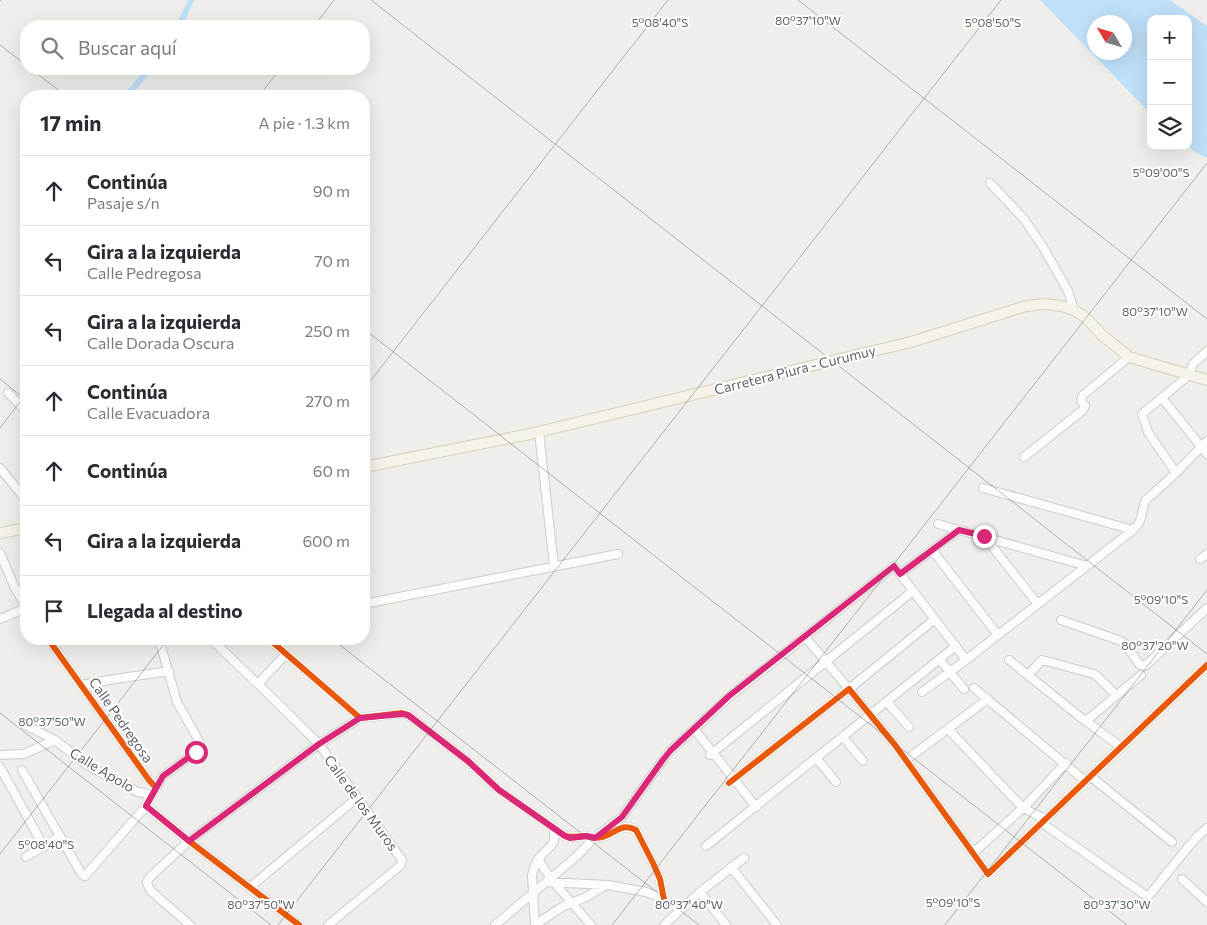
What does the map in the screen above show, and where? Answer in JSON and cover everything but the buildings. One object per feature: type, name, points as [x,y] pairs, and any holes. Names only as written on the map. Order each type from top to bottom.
[{"type":"main road","name":"Carretera Piura - Curumuy","points":[[370,466],[539,432],[911,342],[1026,306],[1044,304],[1062,306],[1074,310],[1129,357],[1207,380]]},
{"type":"main road","points":[[0,533],[20,529]]},
{"type":"street","points":[[990,183],[1024,219],[1043,247],[1068,291],[1074,310]]},
{"type":"street","points":[[1176,473],[1148,432],[1142,414],[1189,375],[1193,364],[1207,352]]},
{"type":"street","points":[[1024,457],[1083,410],[1085,406],[1082,396],[1129,357]]},
{"type":"street","points":[[8,392],[20,405]]},
{"type":"street","points":[[1162,398],[1204,444],[1207,454]]},
{"type":"street","points":[[539,432],[554,566]]},
{"type":"street","points":[[914,680],[923,693],[1133,530],[1140,522],[1146,500],[1204,444]]},
{"type":"street","points":[[0,468],[20,493]]},
{"type":"street","points":[[984,488],[1133,530]]},
{"type":"street","points":[[938,524],[1087,566]]},
{"type":"street","points":[[900,574],[959,530]]},
{"type":"street","points":[[984,536],[1037,604]]},
{"type":"street","points":[[932,550],[998,636]]},
{"type":"street","points":[[0,553],[20,597]]},
{"type":"street","points":[[370,603],[618,554]]},
{"type":"street","points":[[495,925],[550,881],[595,838],[622,817],[670,751],[729,696],[894,566],[966,660]]},
{"type":"street","points":[[712,754],[913,591]]},
{"type":"street","points":[[1061,620],[1121,641],[1140,665],[1145,666],[1207,608]]},
{"type":"street","points":[[0,619],[20,611]]},
{"type":"street","points":[[731,781],[935,619]]},
{"type":"street","points":[[805,637],[871,715],[906,760],[988,874],[1207,665]]},
{"type":"street","name":"Calle Pedregosa","points":[[52,645],[148,780],[156,788]]},
{"type":"street","points":[[22,770],[81,873],[85,876],[146,806],[163,776],[196,752],[200,745],[177,702],[162,645]]},
{"type":"street","name":"Calle de los Muros","points":[[217,645],[319,744],[402,860],[401,865],[328,925]]},
{"type":"street","points":[[275,645],[360,718]]},
{"type":"street","points":[[706,846],[956,646]]},
{"type":"street","points":[[258,684],[286,654]]},
{"type":"street","points":[[940,660],[964,689]]},
{"type":"street","points":[[1009,660],[1121,747]]},
{"type":"street","points":[[1028,675],[1042,660],[1094,674],[1116,695]]},
{"type":"street","points":[[81,685],[169,671]]},
{"type":"street","points":[[1086,721],[1141,675]]},
{"type":"street","points":[[974,688],[1066,764],[1172,842]]},
{"type":"street","points":[[906,760],[988,699]]},
{"type":"street","points":[[887,702],[908,727]]},
{"type":"street","points":[[190,925],[152,892],[147,882],[148,879],[189,841],[319,744],[360,718],[408,715],[469,762],[499,790],[565,836],[570,838],[587,836],[595,838],[602,837],[620,828],[636,830],[660,879],[664,901],[646,892],[608,885],[550,881]]},
{"type":"street","name":"Calle Apolo","points":[[25,725],[55,740],[87,765],[138,792],[151,796]]},
{"type":"street","points":[[948,728],[1023,808],[1041,817],[1145,895],[1151,894],[1189,846],[1207,828]]},
{"type":"street","points":[[694,729],[731,781],[756,807]]},
{"type":"street","points":[[844,737],[863,761]]},
{"type":"street","name":"Calle Apolo","points":[[0,755],[24,754],[55,740]]},
{"type":"street","points":[[817,758],[836,782]]},
{"type":"street","points":[[973,853],[1023,808],[1066,764]]},
{"type":"street","points":[[0,767],[44,847]]},
{"type":"street","points":[[250,888],[357,798]]},
{"type":"street","points":[[146,806],[299,925]]},
{"type":"street","points":[[535,925],[533,868],[538,859],[552,845],[555,834],[552,826]]},
{"type":"street","points":[[26,857],[60,836]]},
{"type":"street","points":[[669,924],[700,892],[744,858]]},
{"type":"street","points":[[538,859],[550,881],[590,925]]},
{"type":"street","points":[[730,867],[777,925]]},
{"type":"street","points":[[1182,879],[1207,902]]},
{"type":"street","points":[[535,925],[562,907],[608,885]]},
{"type":"street","points":[[700,892],[726,925]]},
{"type":"water","points":[[1040,0],[1170,0],[1191,15],[1147,15],[1147,110],[1098,60],[1132,60],[1132,15],[1087,15],[1087,48]]},
{"type":"water","points":[[1192,15],[1207,26],[1207,158],[1192,150]]},
{"type":"waterway","points":[[182,20],[191,0]]},
{"type":"waterway","points":[[132,90],[144,75]]},
{"type":"cycle path","points":[[52,645],[156,788],[146,806],[299,925]]},
{"type":"cycle path","points":[[276,645],[360,718],[402,713],[408,715],[469,762],[499,790],[565,836],[598,838],[626,827],[636,830],[660,879],[665,904]]},
{"type":"cycle path","points":[[729,783],[849,689],[895,745],[988,874],[1207,665]]},
{"type":"route","points":[[196,752],[163,776],[146,806],[189,841],[319,744],[360,718],[402,714],[408,715],[469,762],[499,790],[565,836],[570,838],[587,836],[595,838],[622,817],[670,751],[729,696],[894,566],[900,574],[959,530],[984,536]]}]
